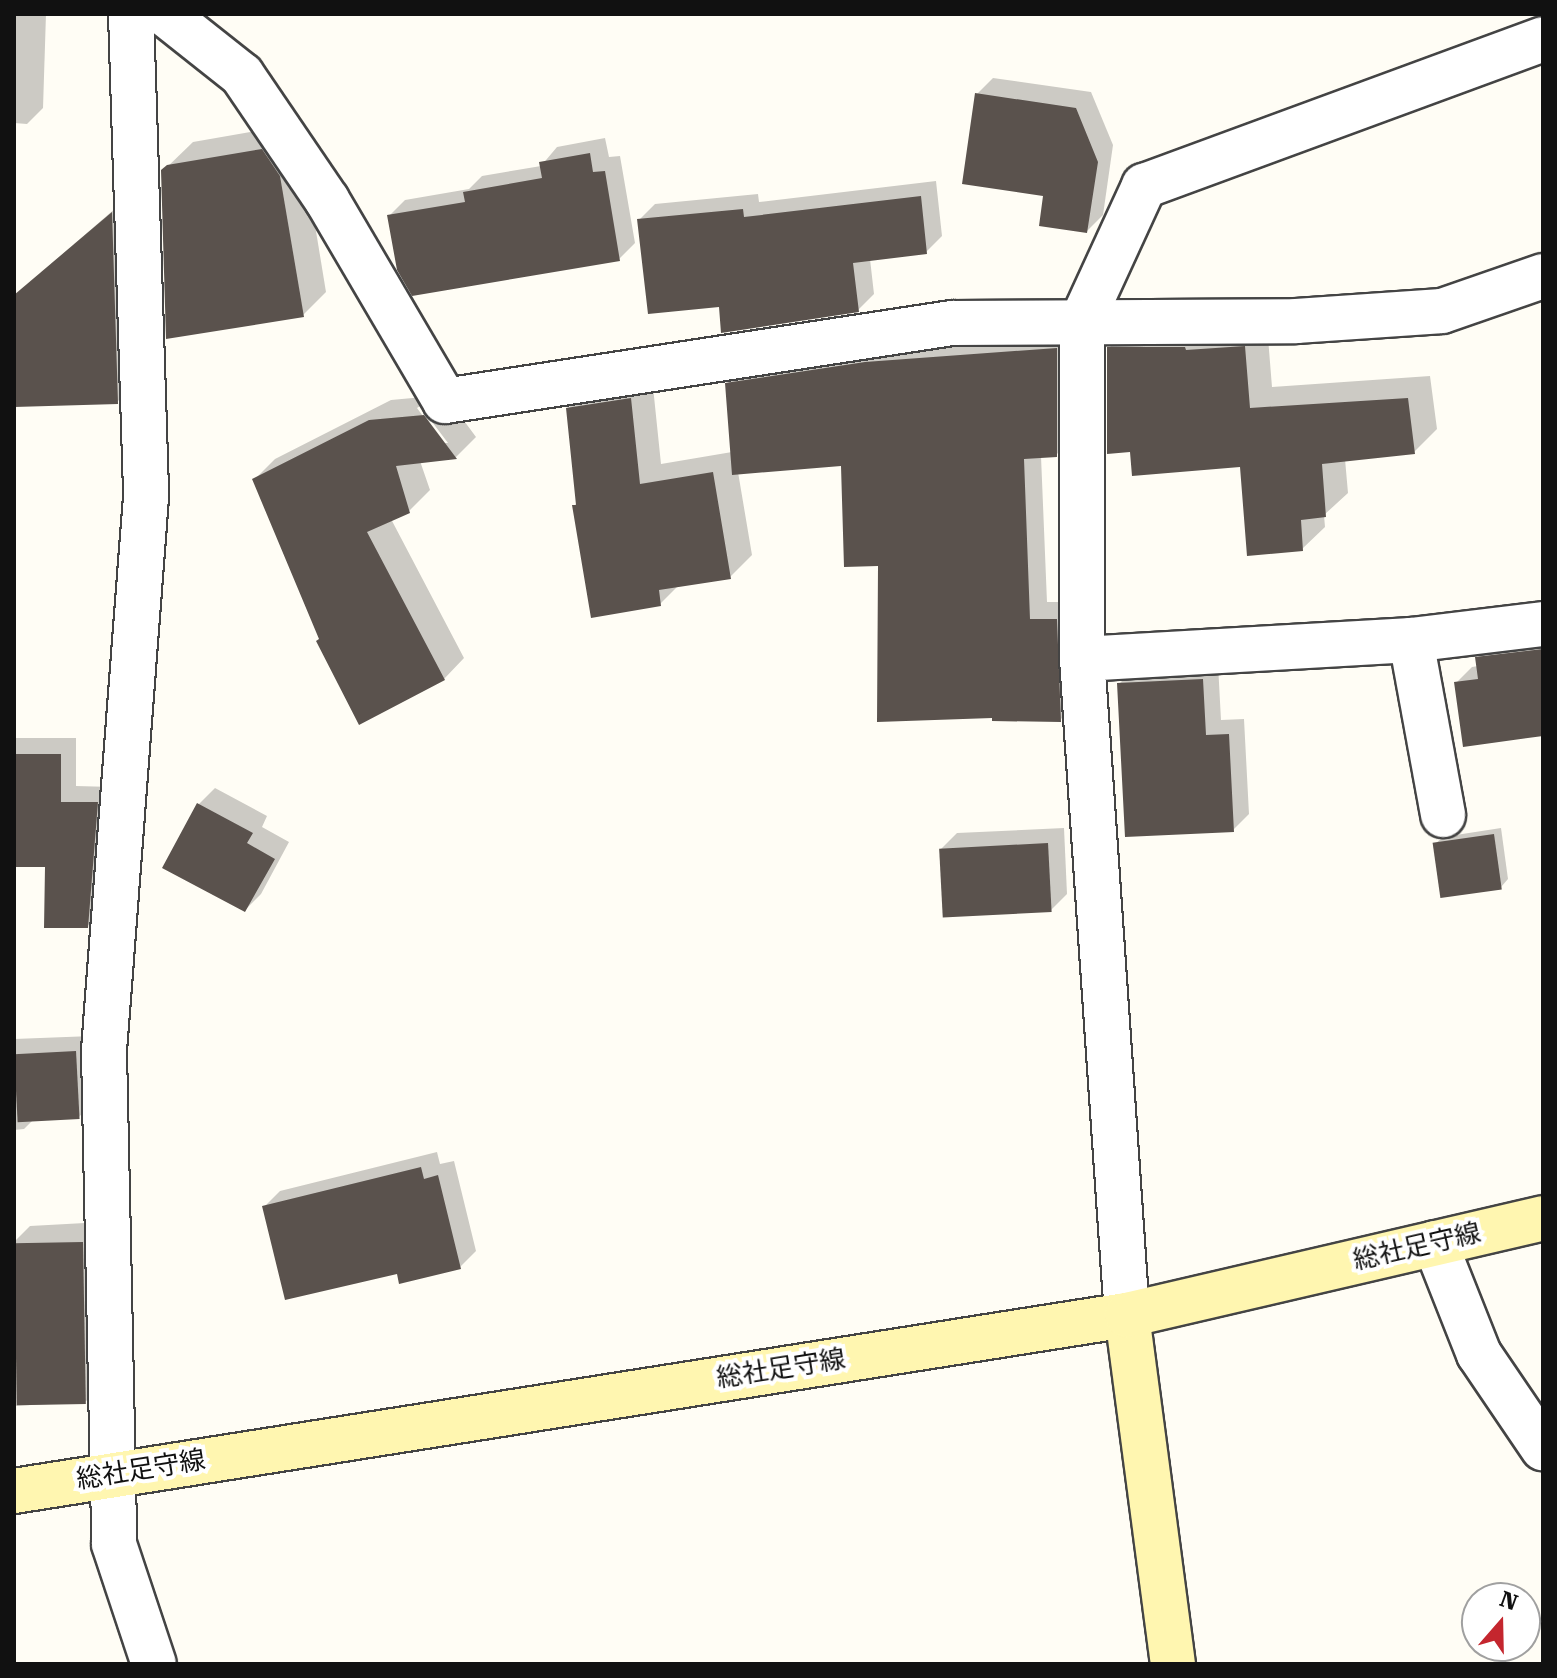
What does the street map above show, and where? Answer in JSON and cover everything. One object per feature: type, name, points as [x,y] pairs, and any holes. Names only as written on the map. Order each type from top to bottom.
[{"type":"main road","name":"総社足守線","points":[[14,1491],[1127,1315],[1543,1218]]},
{"type":"main road","points":[[1127,1315],[1173,1664]]},
{"type":"street","points":[[131,14],[146,497],[104,1051],[114,1544],[154,1664]]},
{"type":"street","points":[[165,14],[242,75],[327,200],[445,401],[594,375],[952,323],[1296,321],[1442,311],[1543,276]]},
{"type":"street","points":[[1127,1315],[1082,659],[1082,321],[1144,186],[1543,39]]},
{"type":"street","points":[[1082,659],[1411,640],[1543,624]]},
{"type":"street","points":[[1411,640],[1443,815]]},
{"type":"street","points":[[1435,1243],[1479,1354],[1543,1448]]},
{"type":"building","points":[[975,93],[1076,108],[1098,162],[1087,233],[1039,226],[1043,196],[962,184]]},
{"type":"building","points":[[262,149],[280,176],[304,317],[166,339],[161,170],[167,165]]},
{"type":"building","points":[[590,153],[593,172],[605,171],[620,261],[412,296],[397,270],[387,215],[465,202],[463,192],[542,178],[539,162]]},
{"type":"building","points":[[921,196],[927,254],[853,263],[859,312],[721,333],[719,307],[648,314],[637,219],[743,209],[744,217]]},
{"type":"building","points":[[112,212],[118,404],[14,407],[14,295]]},
{"type":"building","points":[[1245,346],[1250,408],[1408,398],[1415,454],[1322,464],[1326,517],[1301,520],[1303,551],[1247,556],[1240,467],[1132,476],[1130,452],[1107,454],[1107,347],[1185,347],[1186,350]]},
{"type":"building","points":[[1057,348],[1057,457],[1024,459],[1030,619],[1057,619],[1061,722],[992,721],[992,718],[877,722],[878,566],[844,567],[841,466],[732,475],[725,383],[865,362]]},
{"type":"building","points":[[631,398],[640,484],[713,472],[731,579],[659,590],[661,606],[591,618],[572,505],[576,505],[566,408]]},
{"type":"building","points":[[424,415],[457,459],[396,466],[410,513],[367,532],[445,680],[359,725],[316,641],[319,639],[252,479],[369,420]]},
{"type":"building","points":[[1543,649],[1543,736],[1463,747],[1454,682],[1478,679],[1475,657]]},
{"type":"building","points":[[1203,679],[1206,735],[1229,734],[1234,832],[1125,837],[1117,683]]},
{"type":"building","points":[[14,754],[61,754],[61,802],[98,802],[88,928],[44,928],[45,867],[14,867]]},
{"type":"building","points":[[197,803],[253,833],[247,843],[275,859],[245,912],[162,868]]},
{"type":"building","points":[[1494,834],[1502,889],[1440,898],[1433,843]]},
{"type":"building","points":[[1048,843],[1052,912],[943,918],[939,849]]},
{"type":"building","points":[[76,1051],[80,1119],[18,1122],[14,1054]]},
{"type":"building","points":[[421,1167],[424,1179],[438,1175],[461,1269],[399,1284],[397,1274],[285,1300],[262,1206]]},
{"type":"building","points":[[83,1242],[86,1404],[17,1405],[14,1243]]}]
